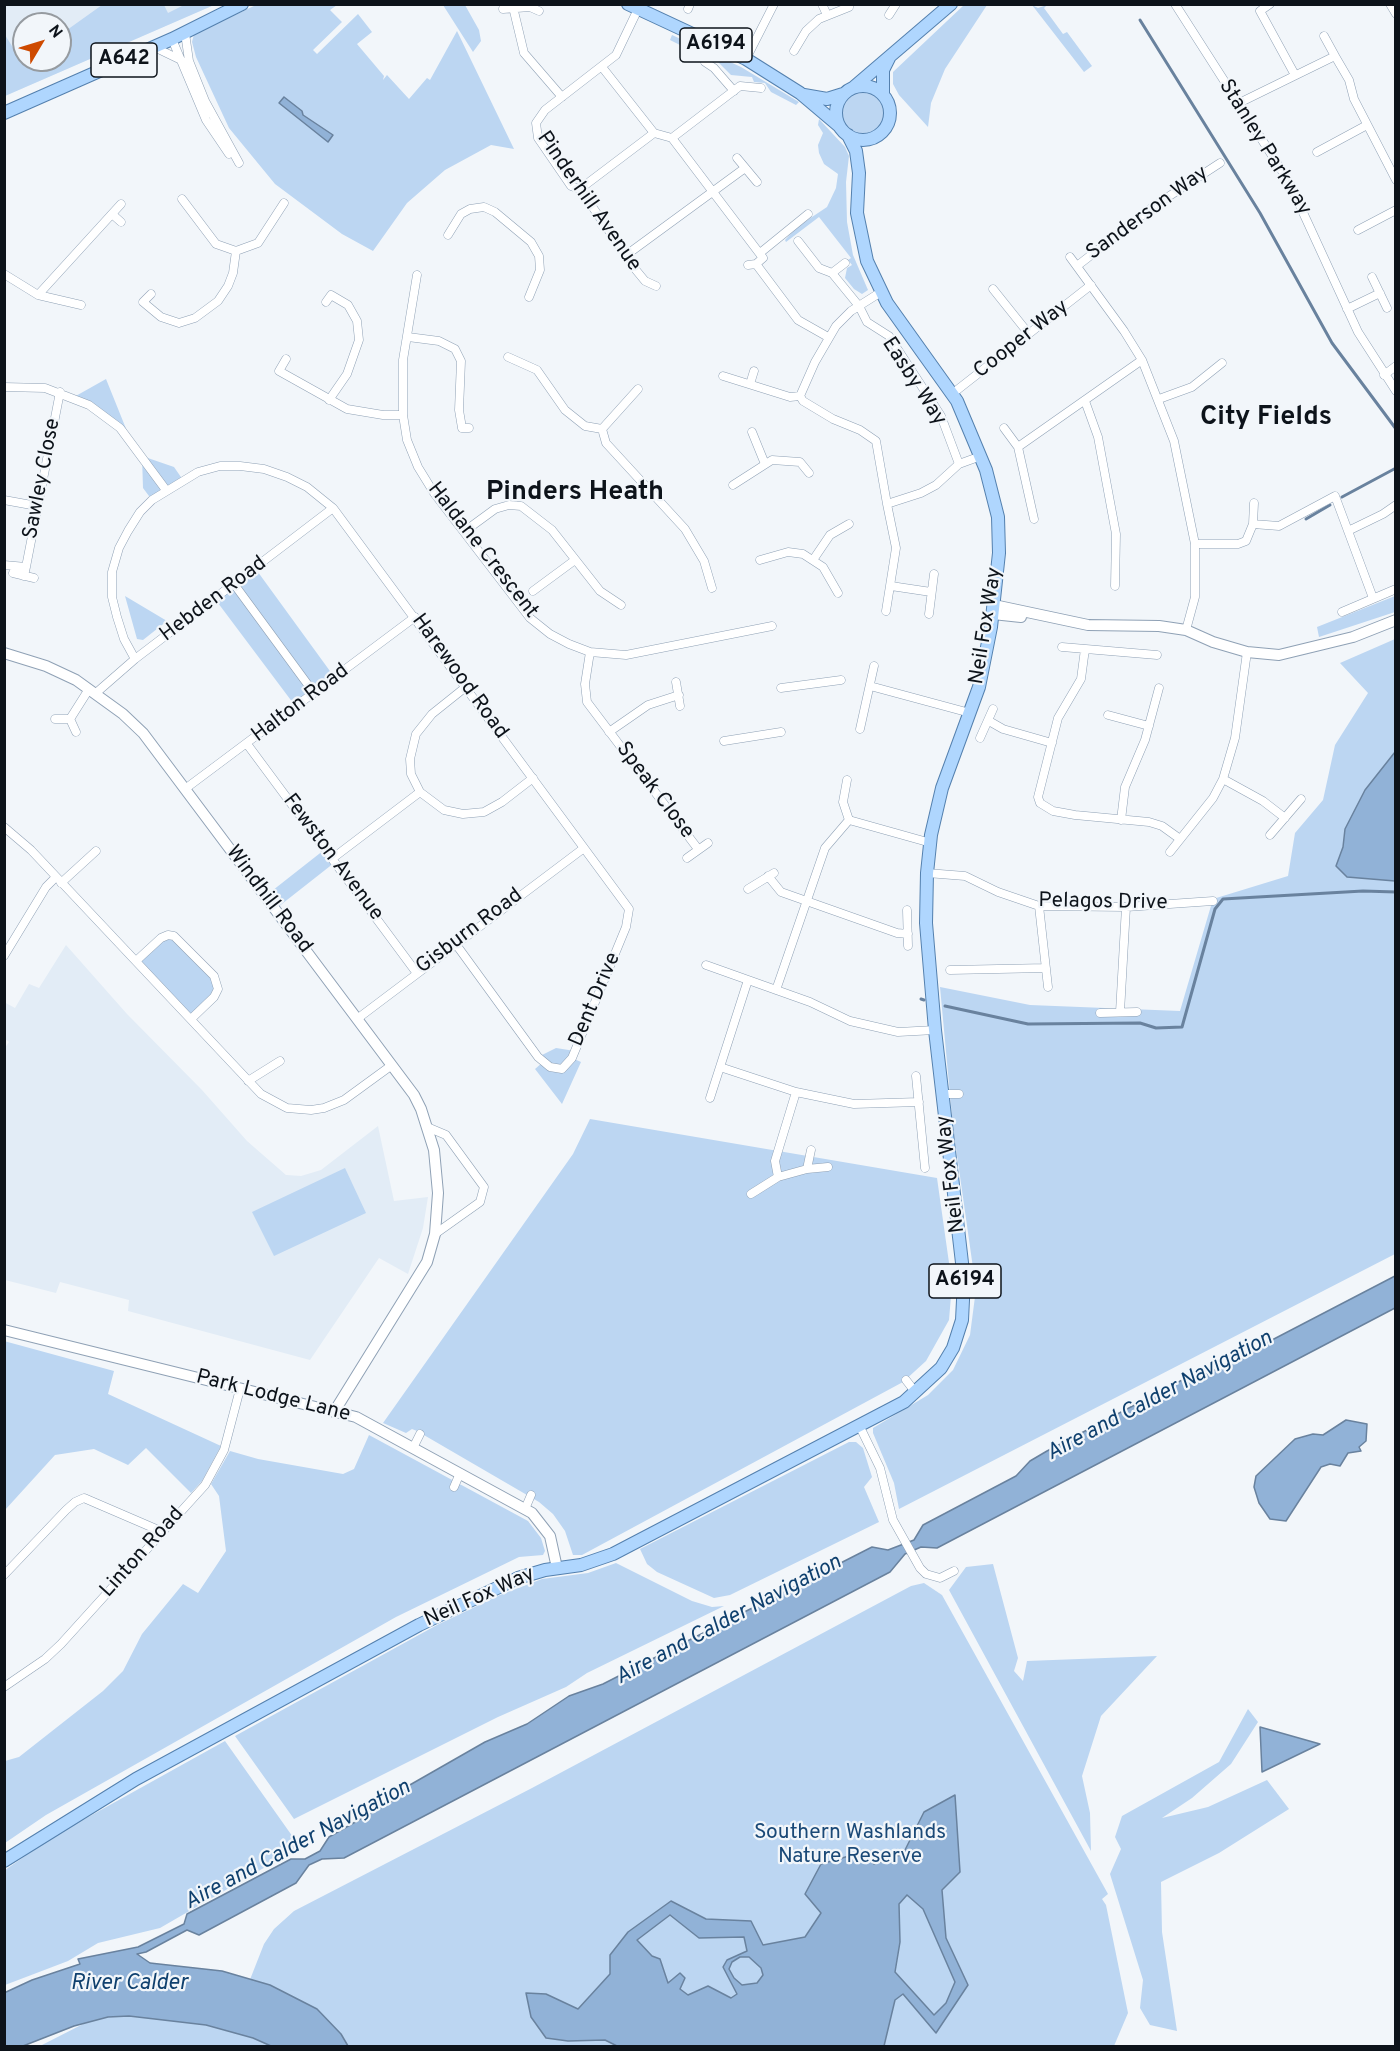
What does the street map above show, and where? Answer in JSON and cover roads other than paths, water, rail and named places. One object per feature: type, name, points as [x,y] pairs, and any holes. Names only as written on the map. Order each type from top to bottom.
[{"type":"main road","name":"A642","points":[[4,113],[172,39],[242,4]]},
{"type":"main road","points":[[839,126],[836,112],[848,91],[951,4]]},
{"type":"main road","name":"A6194","points":[[633,7],[746,59],[800,93],[848,135]]},
{"type":"main road","points":[[883,95],[883,70],[891,55]]},
{"type":"main road","name":"A6194","points":[[800,93],[827,99],[848,91],[871,87],[883,95],[890,109],[889,120],[883,131],[875,137]]},
{"type":"main road","points":[[848,135],[860,140],[875,137]]},
{"type":"main road","name":"Neil Fox Way","points":[[4,1861],[136,1779],[399,1635],[495,1588],[538,1572],[587,1564],[613,1554],[904,1402],[940,1368],[953,1348],[965,1302],[935,1030],[926,923],[927,873],[930,843],[942,788],[979,687],[993,609],[999,553],[998,517],[981,456],[952,394],[881,292],[867,261],[857,213],[859,173],[856,151],[848,135]]},
{"type":"main road","name":"Neil Fox Way","points":[[859,173],[875,137]]},
{"type":"street","points":[[746,59],[774,4]]},
{"type":"street","points":[[822,4],[827,15]]},
{"type":"street","points":[[889,15],[896,4]]},
{"type":"street","name":"Stanley Parkway","points":[[1175,4],[1289,182],[1358,332],[1395,391]]},
{"type":"street","points":[[1270,4],[1258,8],[1295,75]]},
{"type":"street","points":[[1390,4],[1395,14]]},
{"type":"street","points":[[503,9],[530,7],[539,11]]},
{"type":"street","name":"Pinderhill Avenue","points":[[633,7],[620,50],[537,118],[536,130],[571,186],[580,189],[623,251],[629,253],[631,264],[645,281],[656,286]]},
{"type":"street","points":[[794,51],[806,31],[827,15],[849,7]]},
{"type":"street","points":[[513,8],[524,52],[562,97]]},
{"type":"street","points":[[172,39],[210,127],[227,152],[239,163],[205,101],[189,61],[185,33]]},
{"type":"street","points":[[1324,36],[1349,80],[1354,99],[1395,180]]},
{"type":"street","points":[[154,46],[181,60]]},
{"type":"street","points":[[1237,104],[1335,56]]},
{"type":"street","points":[[705,62],[714,68],[734,91]]},
{"type":"street","points":[[602,67],[654,133],[672,138],[760,253],[763,258],[752,265],[798,320],[828,337]]},
{"type":"street","points":[[672,138],[744,85],[761,88]]},
{"type":"street","points":[[1317,152],[1367,125]]},
{"type":"street","points":[[580,189],[654,133]]},
{"type":"street","points":[[737,158],[757,182]]},
{"type":"street","name":"Sanderson Way","points":[[1077,266],[1154,206],[1220,163]]},
{"type":"street","points":[[629,253],[745,168]]},
{"type":"street","points":[[182,199],[216,244],[236,251],[258,243],[284,203]]},
{"type":"street","points":[[38,295],[121,204]]},
{"type":"street","points":[[448,235],[461,214],[470,209],[484,207],[495,212],[531,242],[539,256],[540,270],[529,297]]},
{"type":"street","points":[[1358,230],[1395,210]]},
{"type":"street","points":[[112,214],[121,222]]},
{"type":"street","points":[[760,253],[808,214]]},
{"type":"street","name":"Easby Way","points":[[798,241],[819,268],[832,273],[859,306],[867,322],[889,336],[941,416],[959,464]]},
{"type":"street","points":[[151,294],[143,302],[161,317],[179,323],[195,318],[218,301],[228,286],[233,273],[236,251]]},
{"type":"street","name":"Sanderson Way","points":[[1070,257],[1142,360],[1159,399],[1181,464],[1195,544],[1195,597],[1186,630]]},
{"type":"street","points":[[832,273],[844,263]]},
{"type":"street","points":[[4,274],[38,295],[81,305]]},
{"type":"street","name":"Haldane Crescent","points":[[417,275],[403,360],[403,415],[407,440],[418,467],[434,492],[530,618],[550,634],[590,651],[626,655],[772,626]]},
{"type":"street","points":[[1372,277],[1387,308]]},
{"type":"street","name":"Cooper Way","points":[[952,394],[1091,285]]},
{"type":"street","points":[[993,289],[1029,334]]},
{"type":"street","points":[[800,396],[828,337],[843,318],[881,292]]},
{"type":"street","points":[[1347,309],[1380,293]]},
{"type":"street","points":[[326,302],[331,295],[348,305],[357,321],[359,340],[347,374],[329,400]]},
{"type":"street","points":[[408,337],[439,340],[455,349],[461,361],[459,410],[462,429],[469,428]]},
{"type":"street","points":[[508,357],[537,370],[565,410],[585,426],[602,429]]},
{"type":"street","points":[[285,359],[279,371],[347,409],[366,413],[403,415]]},
{"type":"street","points":[[1018,447],[1142,360]]},
{"type":"street","points":[[1159,399],[1192,387],[1222,363]]},
{"type":"street","points":[[1384,375],[1395,366]]},
{"type":"street","points":[[750,384],[753,371]]},
{"type":"street","points":[[723,376],[790,397],[800,396],[833,419],[860,430],[876,441],[896,548],[886,611]]},
{"type":"street","points":[[4,387],[36,387],[60,392],[89,405],[120,428],[166,490]]},
{"type":"street","points":[[602,429],[638,389]]},
{"type":"street","name":"Sawley Close","points":[[25,571],[60,392]]},
{"type":"street","points":[[1085,401],[1098,437],[1116,534],[1114,586]]},
{"type":"street","points":[[1004,428],[1018,447],[1034,519]]},
{"type":"street","points":[[602,429],[606,443],[614,454],[685,529],[704,561],[707,584]]},
{"type":"street","points":[[752,432],[760,441],[765,464]]},
{"type":"street","points":[[800,462],[809,455]]},
{"type":"street","points":[[887,504],[936,485],[959,464],[981,456]]},
{"type":"street","points":[[733,485],[765,464],[783,459],[800,462],[809,473]]},
{"type":"street","name":"Harewood Road","points":[[135,659],[124,639],[117,617],[112,597],[112,572],[119,548],[140,512],[166,490],[198,472],[220,466],[264,469],[286,477],[307,487],[333,508],[584,848]]},
{"type":"street","points":[[1253,524],[1279,525],[1335,496],[1373,598]]},
{"type":"street","points":[[4,501],[37,506]]},
{"type":"street","points":[[1195,544],[1238,544],[1250,537],[1254,503]]},
{"type":"street","points":[[465,531],[495,509],[509,505],[521,506],[552,530],[600,591],[621,605]]},
{"type":"street","points":[[1348,531],[1383,514],[1395,505]]},
{"type":"street","name":"Hebden Road","points":[[92,691],[333,508]]},
{"type":"street","points":[[813,560],[830,535],[849,524]]},
{"type":"street","points":[[760,560],[788,552],[803,555],[827,572],[838,593]]},
{"type":"street","points":[[533,591],[575,561]]},
{"type":"street","name":"Sawley Close","points":[[4,565],[25,571],[34,578]]},
{"type":"street","name":"Sawley Close","points":[[13,573],[25,571]]},
{"type":"street","points":[[928,614],[934,574]]},
{"type":"street","points":[[234,584],[314,693]]},
{"type":"street","points":[[891,586],[932,592]]},
{"type":"street","points":[[1342,612],[1395,589]]},
{"type":"street","points":[[993,609],[1098,626],[1159,626],[1186,630],[1213,642],[1247,652],[1279,655],[1353,637],[1395,620]]},
{"type":"street","name":"Halton Road","points":[[185,789],[415,617]]},
{"type":"street","points":[[1062,647],[1156,655]]},
{"type":"street","points":[[1085,649],[1081,679],[1058,718],[1038,797],[1040,803],[1053,811],[1149,822],[1162,826],[1180,839]]},
{"type":"street","name":"Speak Close","points":[[590,651],[585,684],[587,702],[698,849]]},
{"type":"street","points":[[1170,852],[1213,798],[1223,780],[1234,738],[1247,652]]},
{"type":"street","name":"Windhill Road","points":[[4,653],[46,666],[92,691],[143,733],[414,1095],[434,1150],[438,1193],[435,1234],[428,1262],[334,1412]]},
{"type":"street","points":[[860,729],[874,666]]},
{"type":"street","points":[[782,688],[840,680]]},
{"type":"street","points":[[676,682],[680,706]]},
{"type":"street","points":[[466,686],[432,714],[416,734],[410,759],[411,774],[420,792],[444,810],[463,814],[484,812],[502,802],[533,778]]},
{"type":"street","points":[[870,686],[970,713]]},
{"type":"street","points":[[1121,820],[1125,787],[1149,726],[1160,688]]},
{"type":"street","points":[[70,719],[92,691]]},
{"type":"street","name":"Speak Close","points":[[609,732],[648,705],[678,695]]},
{"type":"street","points":[[980,738],[993,709]]},
{"type":"street","points":[[1108,715],[1149,726]]},
{"type":"street","points":[[56,719],[70,719]]},
{"type":"street","points":[[70,719],[76,732]]},
{"type":"street","points":[[989,721],[1003,729],[1052,742]]},
{"type":"street","points":[[724,741],[781,732]]},
{"type":"street","name":"Fewston Avenue","points":[[247,744],[416,972]]},
{"type":"street","points":[[847,780],[843,802],[849,820]]},
{"type":"street","points":[[1223,780],[1263,801],[1285,818]]},
{"type":"street","points":[[333,858],[420,792]]},
{"type":"street","points":[[1270,835],[1301,799]]},
{"type":"street","points":[[849,820],[930,843]]},
{"type":"street","points":[[776,990],[825,848],[849,820]]},
{"type":"street","points":[[4,827],[31,850],[248,1081],[274,1102],[287,1108],[311,1110],[344,1100],[392,1065]]},
{"type":"street","name":"Speak Close","points":[[687,858],[708,843]]},
{"type":"street","name":"Gisburn Road","points":[[357,1019],[416,972],[584,848]]},
{"type":"street","name":"Dent Drive","points":[[455,943],[538,1057],[550,1067],[562,1069],[572,1058],[630,915],[627,904],[584,848]]},
{"type":"street","points":[[4,956],[45,887],[59,880],[96,851]]},
{"type":"street","name":"Pelagos Drive","points":[[927,873],[965,876],[998,892],[1039,906],[1126,907],[1212,901]]},
{"type":"street","points":[[748,889],[771,875],[779,891],[897,933],[908,934]]},
{"type":"street","points":[[1039,906],[1048,987]]},
{"type":"street","points":[[1119,1012],[1126,907]]},
{"type":"street","points":[[907,910],[908,946]]},
{"type":"street","points":[[136,961],[160,939],[168,935],[174,936],[214,976],[218,989],[214,997],[191,1019]]},
{"type":"street","points":[[706,965],[776,990],[850,1021],[898,1032],[935,1030]]},
{"type":"street","points":[[950,970],[1046,968]]},
{"type":"street","points":[[710,1098],[748,980]]},
{"type":"street","points":[[1100,1013],[1137,1012]]},
{"type":"street","points":[[248,1081],[280,1061]]},
{"type":"street","points":[[720,1067],[796,1092],[854,1104],[919,1102]]},
{"type":"street","points":[[916,1076],[925,1168]]},
{"type":"street","points":[[778,1177],[775,1161],[796,1092]]},
{"type":"street","points":[[943,1094],[959,1094]]},
{"type":"street","points":[[427,1127],[446,1135],[484,1187],[480,1202],[435,1234]]},
{"type":"street","points":[[807,1169],[811,1150]]},
{"type":"street","points":[[751,1194],[778,1177],[807,1169],[828,1167]]},
{"type":"street","name":"Park Lodge Lane","points":[[4,1330],[356,1417],[537,1517],[548,1531],[557,1568]]},
{"type":"street","points":[[906,1380],[916,1392]]},
{"type":"street","name":"Linton Road","points":[[4,1687],[45,1659],[61,1644],[205,1485],[224,1450],[240,1389]]},
{"type":"street","points":[[859,1425],[876,1457],[893,1520],[916,1562],[924,1572],[934,1577],[940,1578],[954,1571]]},
{"type":"street","points":[[413,1448],[420,1434]]},
{"type":"street","points":[[454,1487],[460,1473]]},
{"type":"street","points":[[525,1509],[531,1495]]},
{"type":"street","points":[[4,1575],[66,1509],[84,1498],[163,1532]]},
{"type":"water","points":[[284,97],[302,111],[303,115],[333,135],[328,142],[279,103]]},
{"type":"water","points":[[1395,752],[1395,881],[1347,877],[1336,866],[1343,847],[1345,829],[1365,790]]},
{"type":"water","points":[[1395,1276],[1395,1308],[937,1548],[921,1547],[905,1554],[890,1572],[344,1858],[322,1859],[309,1865],[296,1883],[199,1935],[187,1930],[146,1952],[137,1954],[150,1963],[222,1971],[270,1985],[317,2009],[341,2034],[348,2046],[271,2046],[253,2038],[206,2025],[129,2016],[108,2017],[74,2026],[23,2046],[5,2046],[4,1993],[32,1980],[80,1964],[78,1959],[138,1947],[184,1924],[187,1914],[291,1859],[305,1859],[320,1851],[329,1837],[399,1797],[408,1786],[485,1742],[527,1724],[569,1696],[603,1684],[872,1547],[888,1550],[914,1540],[923,1525],[1016,1476],[1030,1461],[1047,1451],[1186,1378],[1197,1379]]},
{"type":"water","points":[[1346,1420],[1367,1424],[1366,1441],[1359,1447],[1361,1451],[1348,1453],[1340,1466],[1330,1464],[1321,1467],[1286,1521],[1270,1519],[1259,1503],[1254,1487],[1256,1476],[1295,1439],[1313,1434],[1323,1435]]},
{"type":"water","points":[[1260,1727],[1320,1744],[1262,1772]]},
{"type":"water","points":[[955,1795],[960,1872],[942,1890],[946,1938],[968,1985],[936,2033],[903,1994],[895,2000],[884,2046],[617,2046],[605,2040],[568,2041],[546,2038],[531,2017],[526,1993],[546,1994],[578,2009],[610,1974],[610,1955],[628,1932],[671,1901],[706,1919],[751,1921],[763,1945],[805,1937],[821,1913],[805,1894],[821,1864],[863,1852],[874,1864],[903,1854],[924,1812]],"holes":[[[907,1895],[923,1909],[955,1982],[946,2003],[934,2015],[895,1972],[900,1942],[899,1904]],[[670,1915],[699,1938],[744,1937],[747,1951],[727,1960],[723,1967],[737,1994],[731,1998],[708,1986],[688,1995],[680,1989],[685,1978],[680,1973],[668,1983],[660,1959],[652,1956],[637,1940]],[[740,1957],[749,1957],[761,1968],[763,1975],[757,1983],[742,1985],[729,1969],[732,1962]]]},
{"type":"waterway","points":[[1140,20],[1260,213],[1332,343],[1396,429]]},
{"type":"waterway","points":[[1342,497],[1396,468]]},
{"type":"waterway","points":[[1306,519],[1330,505]]},
{"type":"waterway","points":[[945,1006],[1028,1024],[1140,1023],[1156,1028],[1182,1027],[1215,909],[1223,899],[1363,891],[1396,892]]},
{"type":"district","name":"City Fields","points":[[1266,419]]},
{"type":"district","name":"Pinders Heath","points":[[575,494]]},
{"type":"water label","name":"Aire and Calder Navigation","points":[[1160,1397]]},
{"type":"water label","name":"Aire and Calder Navigation","points":[[729,1621]]},
{"type":"water label","name":"Aire and Calder Navigation","points":[[298,1846]]},
{"type":"water label","name":"River Calder","points":[[129,1985]]},
{"type":"park label","name":"Southern Washlands Nature Reserve","points":[[850,1846]]}]
